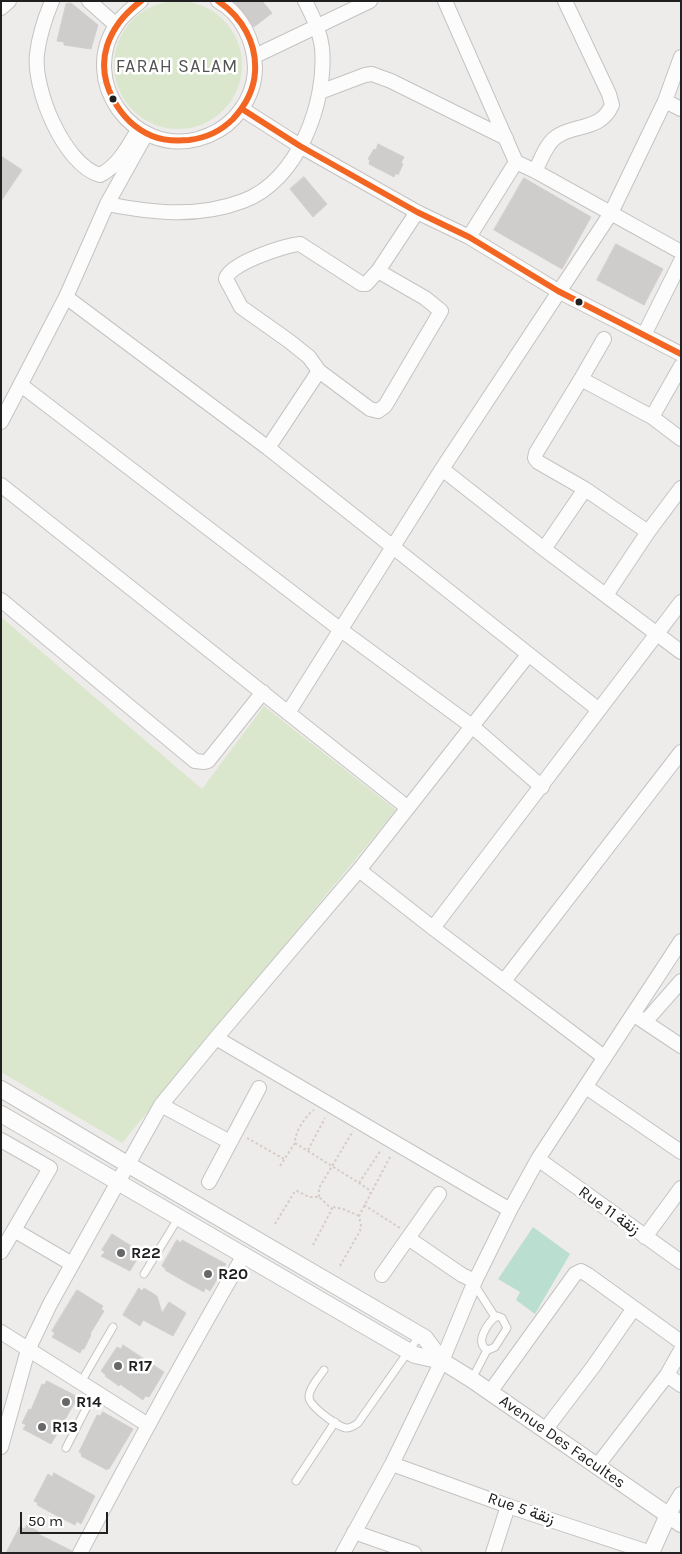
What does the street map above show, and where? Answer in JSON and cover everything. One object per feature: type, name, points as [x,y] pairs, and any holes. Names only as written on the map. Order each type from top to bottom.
[{"type":"street","points":[[1,8],[9,1]]},
{"type":"street","points":[[52,1],[37,55],[38,80],[54,127],[69,150],[82,165],[92,173],[100,175],[109,171],[142,132]]},
{"type":"street","points":[[89,1],[116,25]]},
{"type":"street","points":[[141,1],[129,10],[116,25],[108,42],[104,62],[106,82],[112,100],[123,117],[142,132],[166,141],[188,142],[209,136],[227,125],[242,109],[250,93],[255,75],[255,56],[244,26],[234,14],[218,1]]},
{"type":"street","points":[[108,204],[144,211],[192,213],[218,209],[245,201],[279,176],[300,146],[309,129],[320,92],[322,47],[318,27],[305,1]]},
{"type":"street","points":[[445,1],[516,162],[681,252]]},
{"type":"street","points":[[535,171],[551,141],[563,133],[602,120],[609,113],[612,105],[609,94],[565,1]]},
{"type":"street","points":[[255,56],[318,27],[364,2]]},
{"type":"street","points":[[288,713],[394,548],[442,469],[611,213],[665,101],[681,57]]},
{"type":"street","points":[[320,92],[372,74],[391,81],[506,138]]},
{"type":"street","points":[[665,101],[681,109]]},
{"type":"street","points":[[242,109],[300,146],[417,212],[469,237],[558,291],[681,354]]},
{"type":"street","points":[[1,422],[66,297],[142,132]]},
{"type":"street","points":[[469,237],[516,162]]},
{"type":"street","points":[[378,271],[441,311],[385,406],[378,411],[370,409],[319,371],[309,357],[289,340],[241,307],[226,279],[226,276],[234,268],[289,245],[300,244],[362,284],[368,282],[378,271],[417,212]]},
{"type":"street","points":[[644,335],[681,261]]},
{"type":"street","points":[[66,297],[268,448],[600,710]]},
{"type":"street","points":[[604,339],[582,379],[536,452],[535,458],[538,462],[585,489],[648,532]]},
{"type":"street","points":[[652,417],[681,366]]},
{"type":"street","points":[[268,448],[319,371]]},
{"type":"street","points":[[582,379],[652,417],[681,439]]},
{"type":"street","points":[[20,385],[341,630],[472,727],[542,787]]},
{"type":"street","points":[[442,469],[544,549],[681,652]]},
{"type":"street","points":[[1,485],[408,808]]},
{"type":"street","points":[[606,595],[648,532],[681,488]]},
{"type":"street","points":[[544,549],[585,489]]},
{"type":"street","points":[[1,600],[195,761],[208,761],[262,692]]},
{"type":"street","points":[[433,928],[681,602]]},
{"type":"street","points":[[1,1447],[28,1350],[50,1304],[161,1105],[359,870],[528,655]]},
{"type":"street","points":[[504,981],[681,752]]},
{"type":"street","points":[[359,870],[604,1057]]},
{"type":"street","points":[[639,1018],[681,941]]},
{"type":"street","points":[[343,1553],[392,1464],[442,1361],[474,1282],[510,1210],[538,1160],[604,1057],[639,1018],[681,981]]},
{"type":"street","points":[[639,1018],[681,1046]]},
{"type":"street","points":[[216,1038],[324,1107],[359,1121],[510,1210]]},
{"type":"street","points":[[586,1087],[681,1152]]},
{"type":"street","points":[[209,1182],[259,1088]]},
{"type":"street","points":[[1,1089],[425,1338],[442,1361]]},
{"type":"street","points":[[161,1105],[233,1137]]},
{"type":"street","points":[[2,1118],[179,1217],[415,1355],[442,1361]]},
{"type":"street","points":[[1,1140],[50,1168]]},
{"type":"street","points":[[1,1252],[61,1150]]},
{"type":"street","name":"Rue 11 زنقة","points":[[538,1160],[681,1262]]},
{"type":"street","points":[[645,1237],[681,1188]]},
{"type":"street","points":[[382,1275],[439,1194]]},
{"type":"street","points":[[14,1230],[72,1264]]},
{"type":"street","points":[[409,1236],[474,1282]]},
{"type":"street","points":[[80,1553],[148,1425],[244,1255]]},
{"type":"street","points":[[490,1392],[575,1274],[581,1271],[588,1274],[681,1342]]},
{"type":"street","points":[[545,1430],[593,1367],[634,1308]]},
{"type":"street","points":[[1,1332],[148,1425]]},
{"type":"street","points":[[597,1466],[667,1375],[681,1350]]},
{"type":"street","name":"Avenue Des Facultes","points":[[442,1361],[674,1519]]},
{"type":"street","points":[[667,1375],[681,1384]]},
{"type":"street","name":"Rue 5 زنقة","points":[[392,1464],[508,1506],[651,1553]]},
{"type":"street","points":[[651,1553],[674,1519],[681,1494]]},
{"type":"street","points":[[493,1553],[508,1506]]},
{"type":"street","points":[[354,1532],[414,1553]]},
{"type":"lane","points":[[144,1274],[179,1217]]},
{"type":"lane","points":[[474,1282],[495,1317]]},
{"type":"lane","points":[[495,1317],[502,1318],[507,1328],[492,1350],[487,1350],[481,1344],[482,1336],[491,1320],[495,1317]]},
{"type":"lane","points":[[81,1382],[114,1327]]},
{"type":"lane","points":[[324,1370],[309,1397],[310,1403],[314,1408],[335,1422],[347,1428],[353,1427],[358,1423],[420,1335]]},
{"type":"lane","points":[[472,1380],[487,1350]]},
{"type":"lane","points":[[66,1448],[95,1391]]},
{"type":"lane","points":[[296,1481],[335,1422]]},
{"type":"path","points":[[280,1166],[295,1143],[295,1137],[312,1110],[324,1107],[325,1121],[308,1150]]},
{"type":"path","points":[[319,1197],[319,1188],[359,1121]]},
{"type":"path","points":[[233,1137],[284,1159]]},
{"type":"path","points":[[295,1143],[359,1183],[368,1189],[370,1193]]},
{"type":"path","points":[[359,1183],[376,1154],[383,1150]]},
{"type":"path","points":[[340,1266],[362,1226],[359,1216],[364,1205],[391,1157],[387,1152]]},
{"type":"path","points":[[275,1224],[295,1191],[309,1197],[319,1197],[332,1207],[343,1209],[359,1216]]},
{"type":"path","points":[[364,1205],[409,1236]]},
{"type":"path","points":[[313,1245],[332,1211],[332,1207]]},
{"type":"green space","points":[[178,1],[202,6],[214,12],[223,20],[231,29],[237,41],[242,65],[237,89],[231,101],[223,110],[214,118],[202,124],[178,129],[154,124],[142,118],[133,110],[125,101],[119,89],[114,65],[119,41],[125,29],[133,20],[142,12],[154,6]]},
{"type":"green space","points":[[1,617],[202,789],[264,706],[396,810],[122,1143],[1,1072]]},
{"type":"green space","points":[[533,1227],[570,1254],[535,1314],[516,1300],[520,1292],[498,1279]]},
{"type":"building","points":[[234,1],[262,1],[272,13],[254,27]]},
{"type":"building","points":[[71,3],[98,25],[91,49],[64,45],[64,42],[57,41],[66,4]]},
{"type":"building","points":[[378,144],[404,157],[398,175],[396,173],[394,177],[369,164],[370,160],[368,159],[374,149],[376,150]]},
{"type":"building","points":[[1,156],[22,170],[1,201]]},
{"type":"building","points":[[304,177],[327,204],[313,217],[290,189]]},
{"type":"building","points":[[524,178],[591,217],[562,269],[494,230]]},
{"type":"building","points":[[616,244],[663,269],[644,305],[597,280]]},
{"type":"building","name":"R22","points":[[112,1234],[136,1249],[140,1254],[130,1271],[101,1256],[105,1252],[102,1250]]},
{"type":"building","points":[[177,1240],[181,1243],[182,1240],[226,1264],[210,1291],[205,1288],[204,1292],[165,1270],[162,1266]]},
{"type":"building","points":[[139,1288],[142,1291],[144,1288],[157,1296],[162,1313],[169,1302],[186,1313],[173,1336],[143,1320],[140,1326],[123,1315]]},
{"type":"building","points":[[77,1290],[103,1306],[101,1309],[104,1311],[80,1353],[52,1337],[55,1333],[52,1331]]},
{"type":"building","points":[[123,1345],[164,1372],[149,1397],[145,1396],[143,1400],[120,1384],[119,1386],[101,1371],[117,1347],[121,1349]]},
{"type":"building","points":[[47,1381],[78,1397],[51,1444],[23,1429],[26,1425],[22,1423],[29,1409],[31,1410],[42,1384],[44,1385]]},
{"type":"building","points":[[103,1412],[133,1429],[107,1470],[81,1456],[82,1454],[79,1452],[97,1415],[100,1416]]},
{"type":"building","points":[[54,1473],[95,1496],[81,1524],[77,1521],[75,1525],[37,1505],[38,1503],[34,1501],[48,1474],[52,1477]]},
{"type":"building","points":[[27,1525],[39,1532],[38,1534],[72,1551],[71,1553],[6,1553],[20,1526],[24,1529]]},
{"type":"transit line","points":[[141,1],[120,21],[113,33],[104,59],[105,73],[113,99],[120,111],[140,130],[166,140],[201,138],[223,127],[241,109],[253,85],[255,61],[250,41],[241,23],[227,7],[218,1]]},
{"type":"transit line","points":[[242,109],[300,146],[417,212],[469,237],[558,291],[681,354]]},
{"type":"place","name":"R22","points":[[121,1253]]},
{"type":"place","name":"R20","points":[[208,1274]]},
{"type":"place","name":"R17","points":[[118,1366]]},
{"type":"place","name":"R14","points":[[66,1402]]},
{"type":"place","name":"R13","points":[[42,1427]]},
{"type":"district","name":"FARAH SALAM","points":[[177,67]]}]
